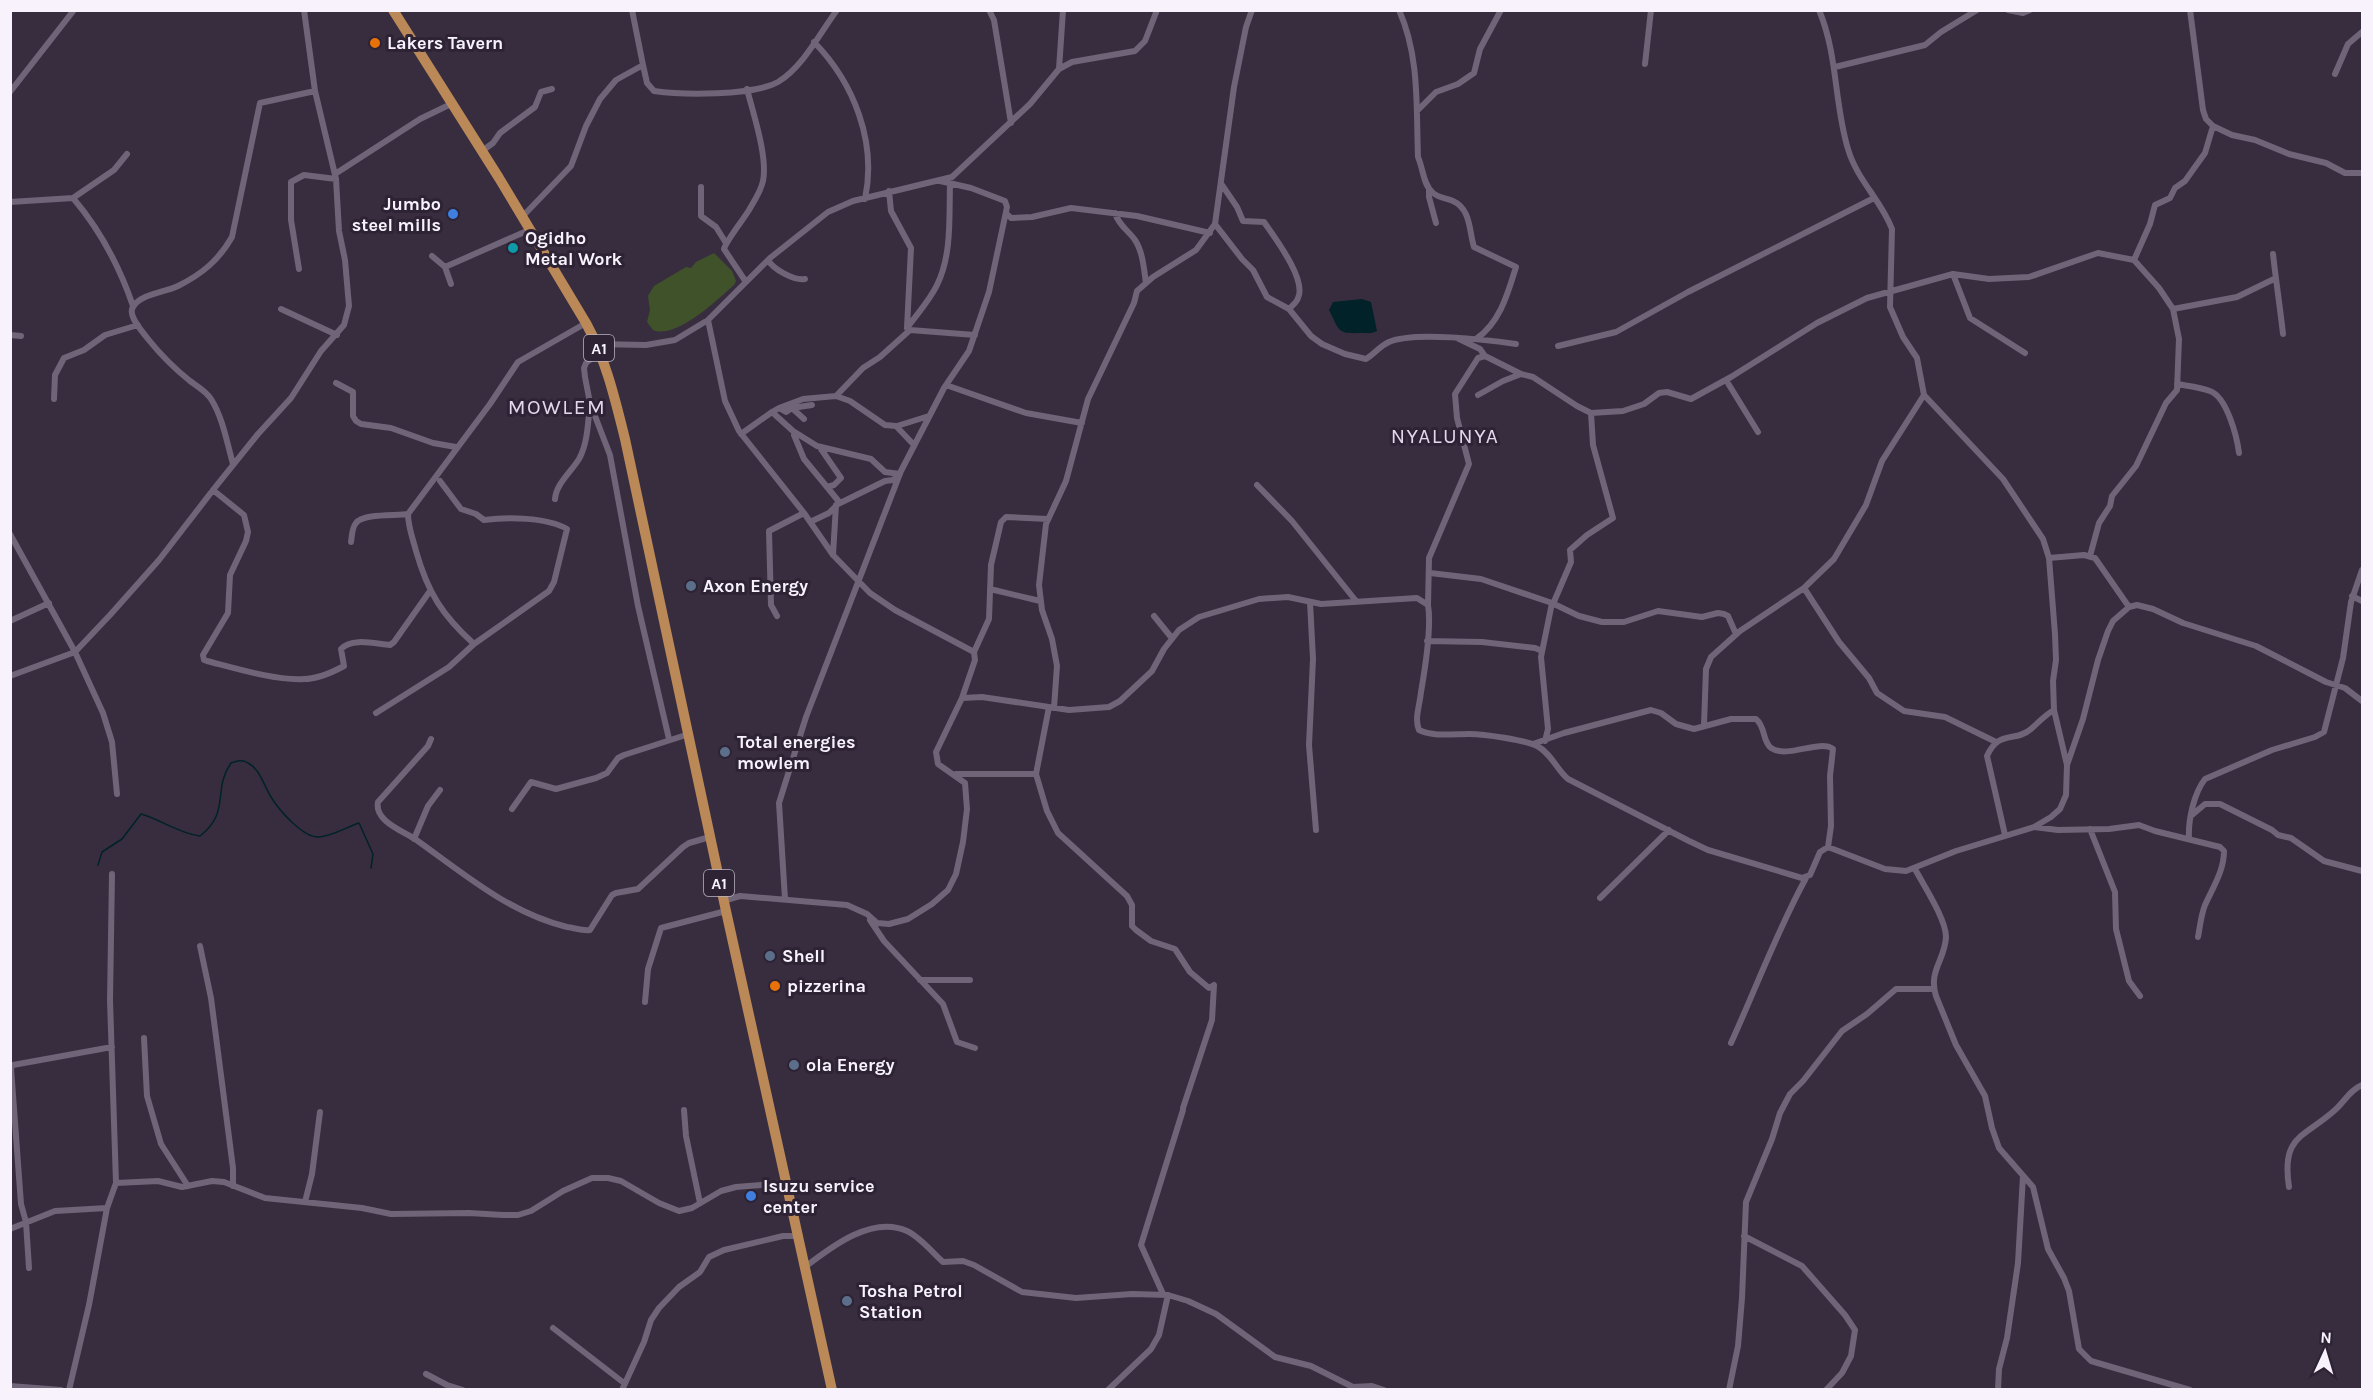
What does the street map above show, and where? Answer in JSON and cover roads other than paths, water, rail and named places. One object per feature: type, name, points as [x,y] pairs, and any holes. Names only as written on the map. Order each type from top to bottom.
[{"type":"highway","name":"A1","points":[[393,10],[522,217],[599,348],[625,439],[724,906],[832,1389]]},
{"type":"street","points":[[10,92],[74,10]]},
{"type":"street","points":[[10,676],[75,652],[159,560],[233,464],[291,398],[321,351],[344,325],[349,306],[345,260],[340,239],[336,176],[315,91],[309,32],[304,10]]},
{"type":"street","points":[[632,10],[643,65],[648,82],[654,91],[709,94],[777,82],[802,59],[837,10]]},
{"type":"street","points":[[989,10],[994,20],[1011,123]]},
{"type":"street","points":[[1059,69],[1063,10]]},
{"type":"street","points":[[669,740],[638,606],[610,455],[590,403],[584,369],[586,363],[599,348],[646,345],[675,340],[708,320],[768,260],[828,212],[853,201],[952,177],[1030,104],[1059,69],[1072,62],[1135,51],[1145,41],[1157,10]]},
{"type":"street","points":[[1108,1389],[1151,1349],[1159,1335],[1166,1294],[1141,1245],[1212,1020],[1214,985],[1209,988],[1190,972],[1174,949],[1151,941],[1132,926],[1132,905],[1127,896],[1058,833],[1047,811],[1036,774],[1052,707],[1058,666],[1040,601],[1039,585],[1048,519],[1066,481],[1088,399],[1134,303],[1137,291],[1196,250],[1215,224],[1234,87],[1246,27],[1252,10]]},
{"type":"street","points":[[1399,10],[1407,30],[1414,62],[1418,158],[1429,189],[1436,223]]},
{"type":"street","points":[[1416,111],[1436,92],[1458,84],[1474,73],[1480,49],[1500,10]]},
{"type":"street","points":[[1645,64],[1651,10]]},
{"type":"street","points":[[1819,10],[1830,42],[1838,106],[1848,149],[1854,167],[1889,220],[1892,229],[1890,307],[1903,337],[1917,358],[1924,395],[2003,479],[2043,539],[2049,558],[2055,634],[2054,710],[2067,765],[2066,795],[2060,809],[2034,827],[1956,851],[1915,869],[1898,871],[1885,869],[1828,847]]},
{"type":"street","points":[[1834,67],[1925,45],[1941,32],[1977,10]]},
{"type":"street","points":[[2008,10],[2023,13],[2030,10]]},
{"type":"street","points":[[2190,10],[2203,110],[2206,119],[2213,126],[2237,137],[2255,140],[2289,154],[2326,163],[2345,173],[2362,173]]},
{"type":"street","points":[[2336,74],[2348,44],[2362,32]]},
{"type":"street","points":[[814,42],[830,58],[843,77],[856,106],[867,142],[869,160],[865,199]]},
{"type":"street","points":[[522,217],[571,166],[586,126],[615,80],[643,65]]},
{"type":"street","points":[[481,152],[493,143],[500,133],[535,107],[541,92],[552,89]]},
{"type":"street","points":[[726,243],[739,228],[764,178],[761,145],[747,89]]},
{"type":"street","points":[[133,306],[144,298],[176,287],[193,278],[213,264],[224,251],[232,237],[240,204],[244,169],[260,103],[315,91]]},
{"type":"street","points":[[299,269],[291,220],[291,182],[304,175],[336,176],[411,124],[451,104]]},
{"type":"street","points":[[2134,260],[2155,205],[2170,198],[2175,188],[2185,181],[2206,150],[2213,126]]},
{"type":"street","points":[[10,202],[73,198],[114,170],[127,154]]},
{"type":"street","points":[[785,899],[779,803],[806,717],[900,474],[946,385],[969,351],[989,292],[1007,207],[1001,198],[940,181]]},
{"type":"street","points":[[836,396],[862,368],[880,357],[908,329],[937,286],[951,230],[950,184]]},
{"type":"street","points":[[1222,185],[1243,221],[1264,222],[1295,270],[1300,285],[1299,292],[1298,298],[1289,309]]},
{"type":"street","points":[[701,187],[701,216],[716,227],[726,243],[726,252],[746,282]]},
{"type":"street","points":[[1429,189],[1461,206],[1467,216],[1474,247],[1516,267],[1499,314],[1486,333],[1476,339]]},
{"type":"street","points":[[889,191],[891,211],[911,248],[908,329]]},
{"type":"street","points":[[73,198],[106,242],[122,271],[138,325],[170,363],[212,400],[233,464]]},
{"type":"street","points":[[1558,346],[1616,332],[1688,292],[1874,198]]},
{"type":"street","points":[[1006,213],[1011,218],[1032,217],[1071,208],[1137,216],[1210,233]]},
{"type":"street","points":[[1115,213],[1119,224],[1136,241],[1146,283]]},
{"type":"street","points":[[1215,224],[1253,270],[1268,297],[1289,309],[1311,336],[1322,344],[1357,358],[1366,359],[1377,353],[1383,346],[1398,340],[1457,338],[1516,344]]},
{"type":"street","points":[[445,267],[529,230]]},
{"type":"street","points":[[1457,338],[1480,349],[1485,356],[1521,374],[1533,377],[1591,413],[1623,411],[1644,404],[1659,393],[1667,392],[1691,399],[1726,380],[1816,323],[1867,298],[1953,274],[1989,279],[2029,277],[2098,253],[2134,260],[2169,300],[2173,309],[2178,327],[2176,392],[2166,403],[2136,466],[2112,496],[2110,506],[2099,524],[2090,556]]},
{"type":"street","points":[[2273,254],[2274,279],[2283,334]]},
{"type":"street","points":[[432,256],[445,267],[451,284]]},
{"type":"street","points":[[768,260],[774,268],[791,277],[805,279]]},
{"type":"street","points":[[1953,274],[1970,318],[2025,353]]},
{"type":"street","points":[[2173,309],[2238,297],[2274,279]]},
{"type":"street","points":[[281,309],[337,335]]},
{"type":"street","points":[[708,320],[724,401],[741,434],[804,513],[833,555],[870,593],[895,610],[974,652]]},
{"type":"street","points":[[474,644],[444,614],[430,591],[416,549],[408,514],[490,404],[518,362],[585,323]]},
{"type":"street","points":[[54,399],[55,375],[63,358],[84,350],[105,334],[138,325]]},
{"type":"street","points":[[908,329],[975,335]]},
{"type":"street","points":[[10,335],[21,336]]},
{"type":"street","points":[[1485,356],[1478,358],[1455,394],[1457,418],[1469,464],[1429,558],[1427,641],[1417,719],[1419,730],[1430,733],[1481,735],[1532,744],[1544,750],[1561,773],[1569,779],[1708,850],[1806,878]]},
{"type":"street","points":[[1478,395],[1521,374]]},
{"type":"street","points":[[1726,380],[1758,432]]},
{"type":"street","points":[[336,383],[353,392],[353,416],[356,421],[372,427],[391,428],[434,443],[456,447]]},
{"type":"street","points":[[2177,384],[2211,391],[2220,397],[2237,436],[2239,453]]},
{"type":"street","points":[[946,385],[1019,411],[1082,423]]},
{"type":"street","points":[[1704,725],[1704,696],[1708,663],[1714,653],[1728,644],[1736,634],[1804,588],[1841,550],[1866,506],[1882,461],[1924,395]]},
{"type":"street","points":[[741,434],[779,408],[803,399],[836,396],[850,401],[885,425],[896,426],[929,416]]},
{"type":"street","points":[[555,499],[559,487],[579,459],[584,446],[590,403]]},
{"type":"street","points":[[779,408],[786,412],[792,408],[812,405]]},
{"type":"street","points":[[792,408],[804,419]]},
{"type":"street","points":[[772,412],[793,431],[824,450],[841,478],[834,485],[827,487]]},
{"type":"street","points":[[1545,741],[1548,729],[1541,662],[1552,604],[1571,562],[1570,550],[1587,535],[1613,518],[1593,445],[1591,413]]},
{"type":"street","points":[[896,426],[914,445]]},
{"type":"street","points":[[793,431],[804,459],[838,504],[833,555]]},
{"type":"street","points":[[817,446],[871,459],[885,472],[900,474]]},
{"type":"street","points":[[810,522],[829,513],[838,504],[885,481],[893,480],[900,474]]},
{"type":"street","points":[[376,713],[448,667],[474,644],[544,596],[553,587],[567,529],[524,519],[483,520],[476,514],[461,509],[440,481]]},
{"type":"street","points":[[1257,485],[1292,521],[1356,601]]},
{"type":"street","points":[[213,490],[244,515],[248,532],[231,575],[228,613],[203,655],[207,661],[286,678],[302,680],[314,677],[344,666],[341,649],[346,645],[375,642],[387,645],[394,642],[430,591]]},
{"type":"street","points":[[777,616],[771,605],[769,531],[804,513]]},
{"type":"street","points":[[351,542],[355,525],[361,519],[372,516],[408,514]]},
{"type":"street","points":[[645,1002],[648,969],[661,927],[724,906],[740,896],[847,905],[867,914],[878,923],[889,924],[898,922],[933,904],[948,890],[956,874],[961,852],[967,809],[965,783],[938,764],[936,752],[962,698],[975,660],[974,652],[989,619],[990,565],[1001,522],[1006,517],[1048,519]]},
{"type":"street","points":[[10,534],[75,652],[103,713],[112,742],[117,794]]},
{"type":"street","points":[[2049,558],[2090,556],[2095,558],[2129,607]]},
{"type":"street","points":[[2189,838],[2191,816],[2199,786],[2205,778],[2272,750],[2324,732],[2343,658],[2352,596],[2362,570]]},
{"type":"street","points":[[1430,573],[1472,577],[1552,604],[1579,616],[1602,622],[1624,622],[1658,611],[1702,617],[1718,613],[1728,616],[1736,634]]},
{"type":"street","points":[[1804,588],[1839,642],[1869,678],[1877,693],[1904,711],[1945,717],[1996,742]]},
{"type":"street","points":[[990,589],[1040,601]]},
{"type":"street","points":[[2352,596],[2362,601]]},
{"type":"street","points":[[962,698],[982,697],[1069,710],[1096,710],[1109,707],[1120,701],[1152,671],[1172,637],[1199,617],[1259,598],[1288,597],[1321,604],[1418,598],[1428,605]]},
{"type":"street","points":[[1310,602],[1313,659],[1309,745],[1316,830]]},
{"type":"street","points":[[10,621],[49,603]]},
{"type":"street","points":[[2067,765],[2084,719],[2098,660],[2108,631],[2113,621],[2129,607],[2141,606],[2153,609],[2183,623],[2256,646],[2336,684],[2362,701]]},
{"type":"street","points":[[1154,616],[1172,637]]},
{"type":"street","points":[[1427,641],[1482,642],[1535,648],[1542,651]]},
{"type":"street","points":[[1532,744],[1651,710],[1661,713],[1676,724],[1694,729],[1731,719],[1753,718],[1762,725],[1767,744],[1775,750],[1832,747],[1831,826],[1828,847],[1820,852],[1810,875],[1806,878],[1785,916],[1775,946],[1731,1043]]},
{"type":"street","points":[[2006,835],[1987,756],[1996,742],[2027,731],[2054,710]]},
{"type":"street","points":[[512,809],[531,782],[556,789],[596,778],[607,773],[624,754],[689,734]]},
{"type":"street","points":[[431,738],[428,746],[377,805],[379,811],[390,824],[448,865],[516,908],[540,919],[587,931],[592,928],[612,895],[616,892],[638,889],[683,847],[710,837]]},
{"type":"street","points":[[955,774],[1036,774]]},
{"type":"street","points":[[414,839],[428,806],[440,790]]},
{"type":"street","points":[[2191,816],[2205,804],[2220,804],[2278,835],[2291,838],[2324,861],[2362,871]]},
{"type":"street","points":[[2034,827],[2058,830],[2139,825],[2220,848],[2224,853],[2219,878],[2202,915],[2198,938]]},
{"type":"street","points":[[2090,829],[2115,892],[2116,929],[2129,981],[2140,996]]},
{"type":"street","points":[[1600,898],[1669,830]]},
{"type":"street","points":[[1915,869],[1945,932],[1944,946],[1934,973],[1934,989],[1946,1025],[1985,1096],[1999,1148],[2033,1188],[2048,1249],[2067,1285],[2079,1349],[2091,1361],[2104,1366],[2190,1389]]},
{"type":"street","points":[[69,1389],[89,1305],[107,1208],[116,1183],[110,1000],[112,874]]},
{"type":"street","points":[[867,914],[884,941],[943,1004],[957,1042],[975,1048]]},
{"type":"street","points":[[201,946],[211,998],[233,1168],[233,1186]]},
{"type":"street","points":[[920,980],[970,980]]},
{"type":"street","points":[[1729,1389],[1738,1346],[1746,1202],[1749,1190],[1772,1139],[1780,1113],[1790,1094],[1842,1031],[1867,1014],[1893,991],[1907,987],[1934,989]]},
{"type":"street","points":[[144,1038],[147,1096],[161,1144],[188,1186]]},
{"type":"street","points":[[29,1268],[26,1222],[21,1204],[13,1065],[112,1047]]},
{"type":"street","points":[[2289,1187],[2286,1167],[2298,1137],[2335,1110],[2354,1088],[2362,1085]]},
{"type":"street","points":[[684,1110],[700,1203]]},
{"type":"street","points":[[305,1202],[312,1174],[320,1112]]},
{"type":"street","points":[[1998,1389],[1999,1369],[2007,1338],[2018,1263],[2023,1176]]},
{"type":"street","points":[[116,1183],[143,1180],[182,1187],[212,1180],[265,1198],[404,1215],[469,1213],[518,1215],[531,1211],[592,1178],[608,1178],[634,1186],[659,1203],[672,1209],[686,1210],[720,1191],[736,1187],[786,1183]]},
{"type":"street","points":[[10,1229],[55,1211],[107,1208]]},
{"type":"street","points":[[805,1267],[833,1245],[853,1235],[891,1227],[910,1232],[944,1262],[963,1261],[974,1265],[1007,1286],[1022,1292],[1076,1298],[1166,1294],[1188,1301],[1216,1314],[1275,1357],[1302,1362],[1353,1387],[1372,1386],[1384,1389]]},
{"type":"street","points":[[553,1328],[623,1386],[644,1342],[651,1320],[659,1308],[674,1291],[700,1272],[709,1257],[724,1250],[783,1236],[798,1236]]},
{"type":"street","points":[[1744,1236],[1802,1266],[1856,1330],[1851,1356],[1842,1373],[1826,1389]]},
{"type":"street","points":[[426,1374],[447,1385],[463,1389]]},
{"type":"street","points":[[10,1386],[61,1389]]},
{"type":"waterway","points":[[98,865],[102,852],[122,839],[141,814],[184,832],[200,836],[215,818],[225,773],[231,763],[242,761],[256,769],[280,809],[306,833],[319,837],[359,823],[373,854],[371,868]]},
{"type":"place","name":"Lakers Tavern","points":[[375,43]]},
{"type":"place","name":"Jumbo steel mills","points":[[453,214]]},
{"type":"place","name":"Ogidho Metal Work","points":[[513,248]]},
{"type":"place","name":"Axon Energy","points":[[691,586]]},
{"type":"place","name":"Total energies mowlem","points":[[725,752]]},
{"type":"place","name":"Shell","points":[[770,956]]},
{"type":"place","name":"pizzerina","points":[[775,986]]},
{"type":"place","name":"ola Energy","points":[[794,1065]]},
{"type":"place","name":"Isuzu service center","points":[[751,1196]]},
{"type":"place","name":"Tosha Petrol Station","points":[[847,1301]]},
{"type":"district","name":"MOWLEM","points":[[557,407]]},
{"type":"district","name":"NYALUNYA","points":[[1445,436]]}]
